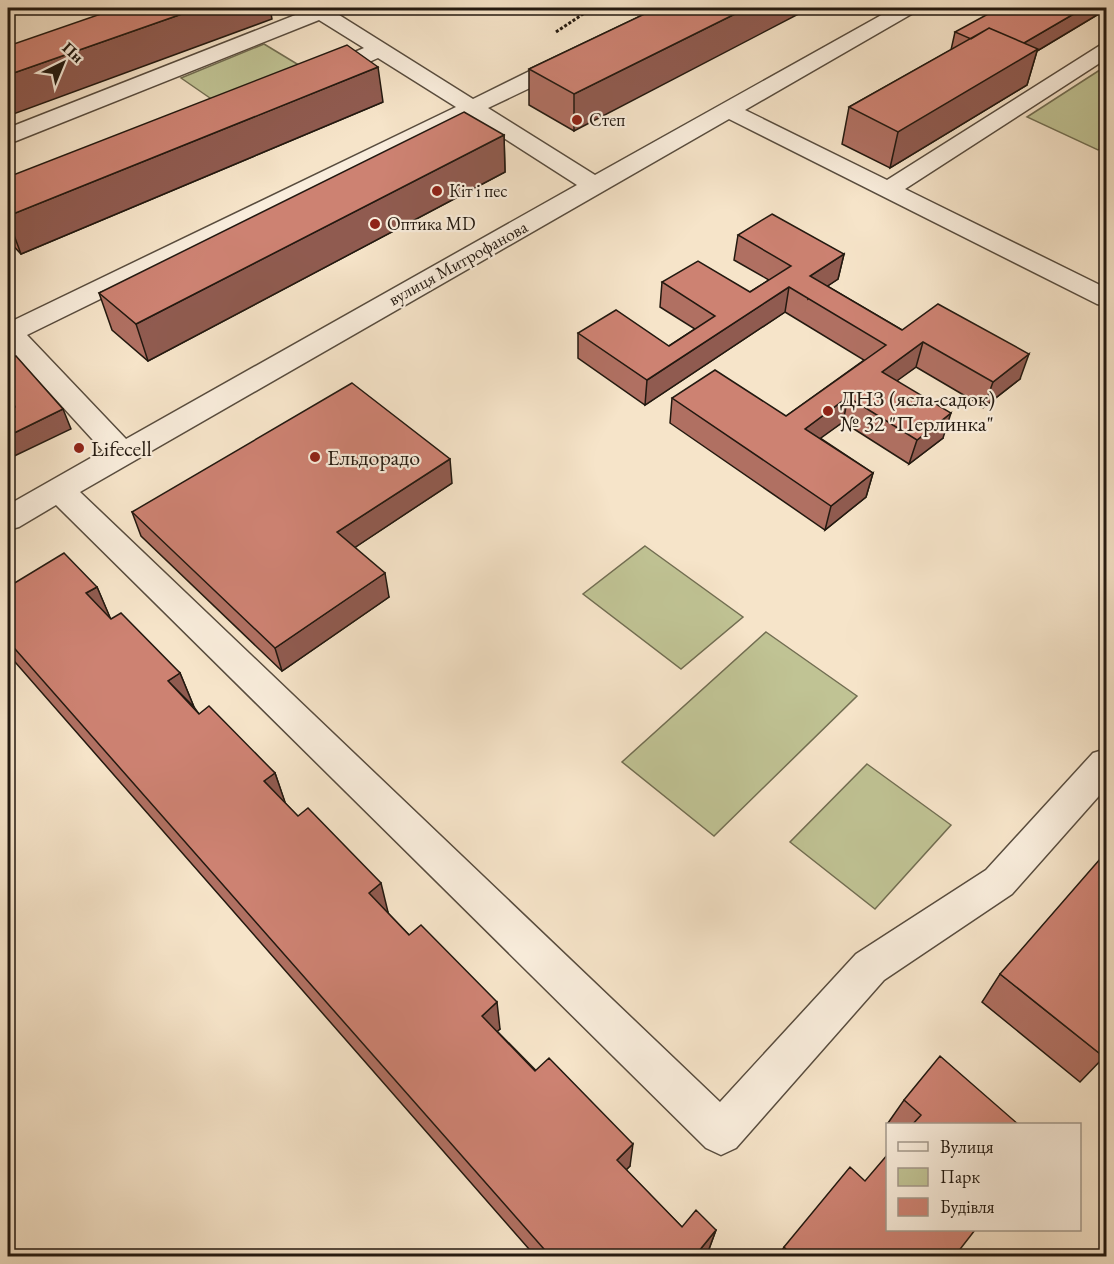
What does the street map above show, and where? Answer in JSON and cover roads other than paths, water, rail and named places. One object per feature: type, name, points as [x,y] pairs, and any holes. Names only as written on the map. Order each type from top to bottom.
[{"type":"street","name":"вулиця Митрофанова","points":[[8,519],[908,8]]},
{"type":"street","points":[[8,136],[319,10],[595,186]]},
{"type":"street","points":[[303,82],[380,49]]},
{"type":"street","points":[[122,453],[9,332],[592,50]]},
{"type":"street","points":[[889,189],[1107,50]]},
{"type":"street","points":[[727,110],[1107,298]]},
{"type":"street","points":[[58,489],[721,1133],[870,967],[999,882],[1107,764]]},
{"type":"place","name":"Степ","points":[[577,120]]},
{"type":"place","name":"Кіт і пес","points":[[437,191]]},
{"type":"place","name":"Оптика MD","points":[[375,224]]},
{"type":"place","name":"ДНЗ (ясла-садок) № 32 \"Перлинка\"","points":[[828,411]]},
{"type":"place","name":"Lifecell","points":[[79,448]]},
{"type":"place","name":"Ельдорадо","points":[[315,457]]}]
